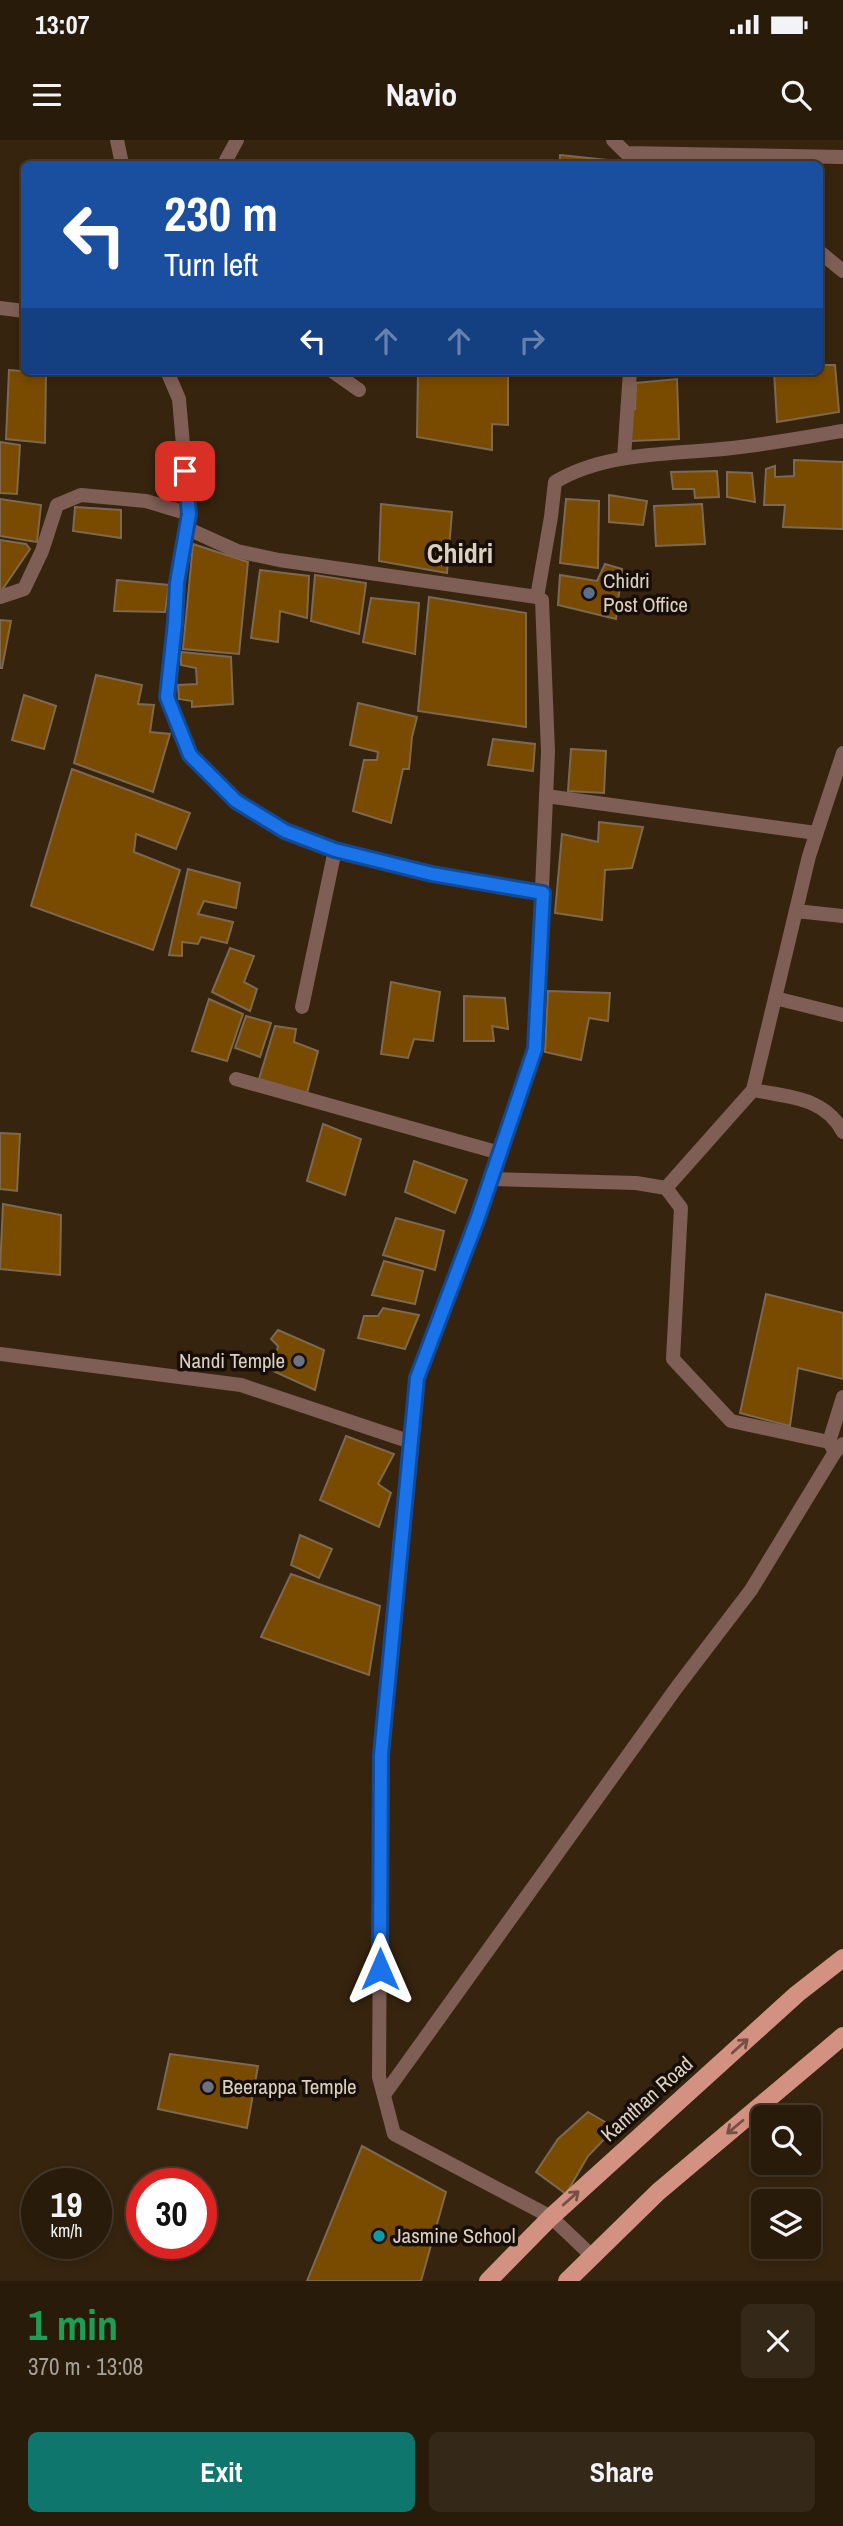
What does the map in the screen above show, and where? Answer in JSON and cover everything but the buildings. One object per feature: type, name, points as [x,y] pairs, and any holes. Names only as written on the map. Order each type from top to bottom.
[{"type":"main road","name":"Kamthan Road","points":[[488,2281],[551,2217],[797,1994],[843,1958]]},
{"type":"main road","points":[[566,2281],[658,2192],[843,2036]]},
{"type":"street","points":[[117,140],[121,161]]},
{"type":"street","points":[[226,161],[237,140]]},
{"type":"street","points":[[613,140],[627,159],[843,157]]},
{"type":"street","points":[[823,255],[843,271]]},
{"type":"street","points":[[0,308],[21,311]]},
{"type":"street","points":[[169,375],[179,399],[188,521],[177,583],[167,697],[190,755],[236,801],[285,831],[335,850],[432,874],[543,893]]},
{"type":"street","points":[[338,375],[359,390]]},
{"type":"street","points":[[624,458],[630,375]]},
{"type":"street","points":[[537,597],[555,482],[574,471],[624,458],[733,448],[843,431]]},
{"type":"street","points":[[0,597],[24,589],[42,551],[57,505],[81,495],[146,501],[188,521],[237,551],[279,561],[537,597],[542,600],[548,752],[535,1049],[491,1179],[417,1378],[381,1755],[379,2077],[394,2134],[551,2217],[592,2256]]},
{"type":"street","points":[[666,1188],[753,1090],[796,911],[843,753]]},
{"type":"street","points":[[546,796],[817,834]]},
{"type":"street","points":[[302,1007],[335,850]]},
{"type":"street","points":[[796,911],[843,916]]},
{"type":"street","points":[[775,998],[843,1015]]},
{"type":"street","points":[[236,1079],[500,1153]]},
{"type":"street","points":[[753,1090],[815,1103],[837,1121],[843,1132]]},
{"type":"street","points":[[491,1179],[636,1183],[666,1188],[681,1208],[673,1359],[732,1421],[835,1446]]},
{"type":"street","points":[[0,1354],[241,1384],[411,1441]]},
{"type":"street","points":[[384,2095],[677,1687],[751,1590],[835,1446],[843,1397]]},
{"type":"place","name":"Chidri Post Office","points":[[589,593]]},
{"type":"place","name":"Nandi Temple","points":[[299,1361]]},
{"type":"place","name":"Beerappa Temple","points":[[208,2087]]},
{"type":"place","name":"Jasmine School","points":[[379,2236]]},
{"type":"district","name":"Chidri","points":[[460,553]]},
{"type":"route","points":[[185,471],[189,514],[177,583],[167,697],[190,755],[236,801],[285,831],[335,850],[432,874],[543,893],[535,1049],[477,1220],[417,1378],[381,1755],[380,1969]]}]
